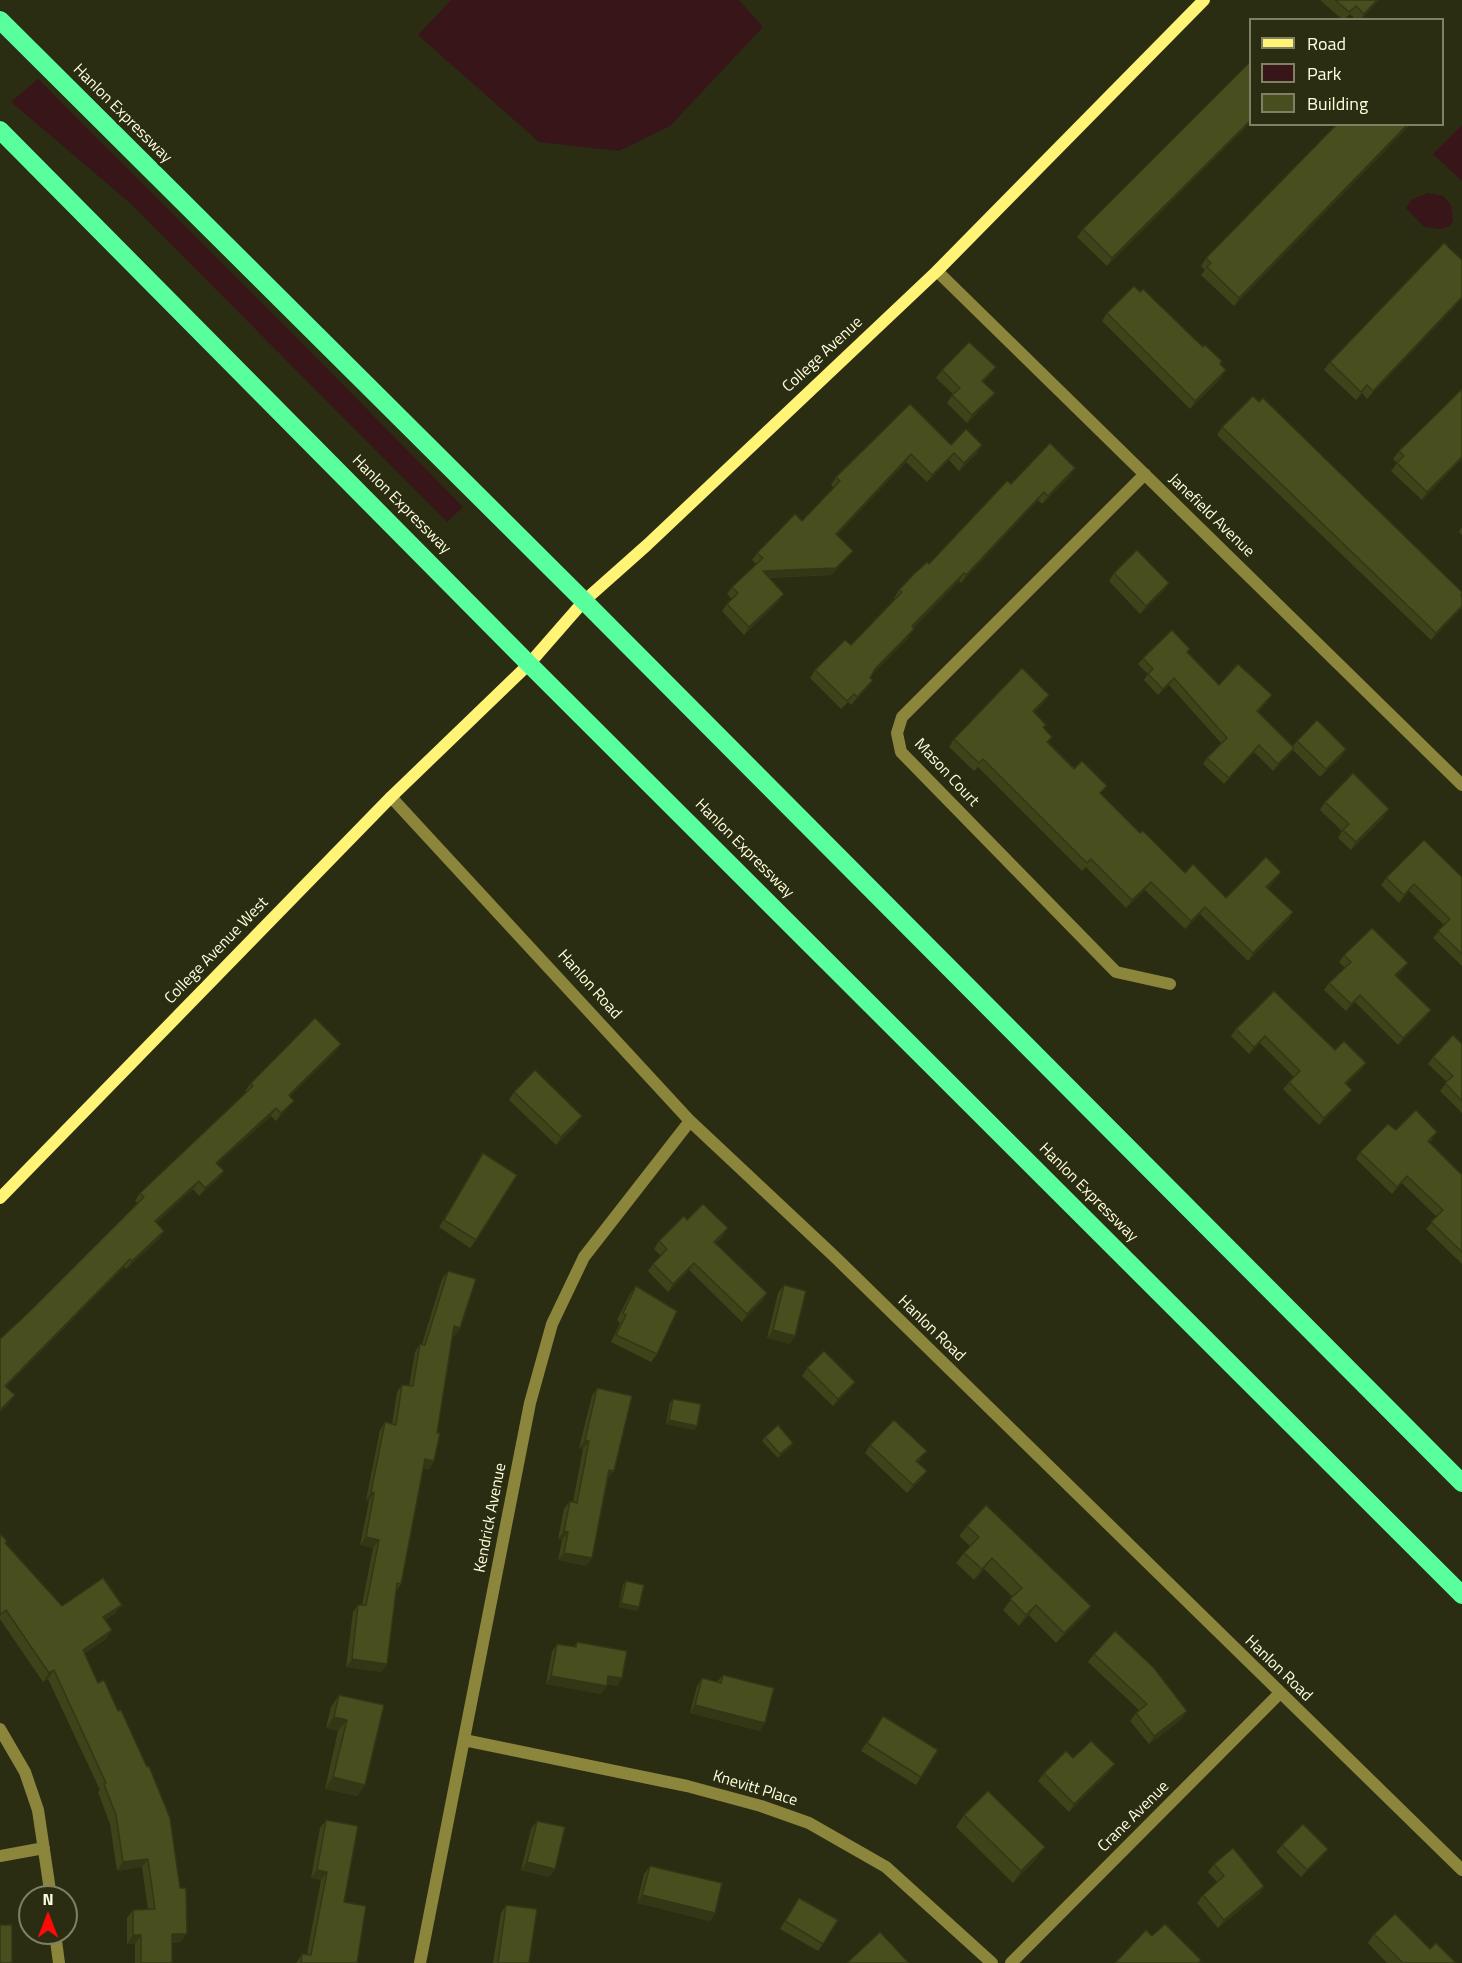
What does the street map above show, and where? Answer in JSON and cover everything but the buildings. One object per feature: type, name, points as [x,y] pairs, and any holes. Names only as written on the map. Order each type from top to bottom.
[{"type":"highway","name":"Hanlon Expressway","points":[[0,20],[584,601],[1462,1483]]},
{"type":"highway","name":"Hanlon Expressway","points":[[0,130],[529,664],[1462,1595]]},
{"type":"main road","name":"College Avenue","points":[[460,729],[529,664],[584,601],[647,545],[937,271],[1204,0]]},
{"type":"main road","name":"College Avenue West","points":[[0,1198],[460,729]]},
{"type":"street","name":"Janefield Avenue","points":[[937,271],[1462,785]]},
{"type":"street","name":"Mason Court","points":[[1145,474],[902,717],[897,733],[901,752],[1116,972],[1170,984]]},
{"type":"street","name":"Hanlon Road","points":[[391,797],[690,1120],[842,1264],[1279,1694],[1462,1870]]},
{"type":"street","name":"Kendrick Avenue","points":[[420,1963],[530,1403],[552,1324],[584,1257],[690,1120]]},
{"type":"street","name":"Crane Avenue","points":[[1011,1963],[1279,1694]]},
{"type":"street","points":[[0,1729],[25,1772],[38,1810],[49,1885]]},
{"type":"street","name":"Knevitt Place","points":[[464,1740],[687,1786],[761,1806],[809,1823],[886,1867],[992,1963]]},
{"type":"street","points":[[0,1856],[44,1848]]},
{"type":"street","points":[[57,1945],[59,1963]]},
{"type":"green space","points":[[451,0],[739,0],[763,27],[670,126],[619,151],[539,142],[418,35]]},
{"type":"green space","points":[[38,79],[463,507],[447,522],[129,202],[11,102]]},
{"type":"green space","points":[[1462,125],[1462,181],[1433,154]]},
{"type":"green space","points":[[1428,193],[1443,196],[1451,205],[1453,221],[1450,226],[1440,229],[1424,227],[1406,208],[1411,200]]}]
